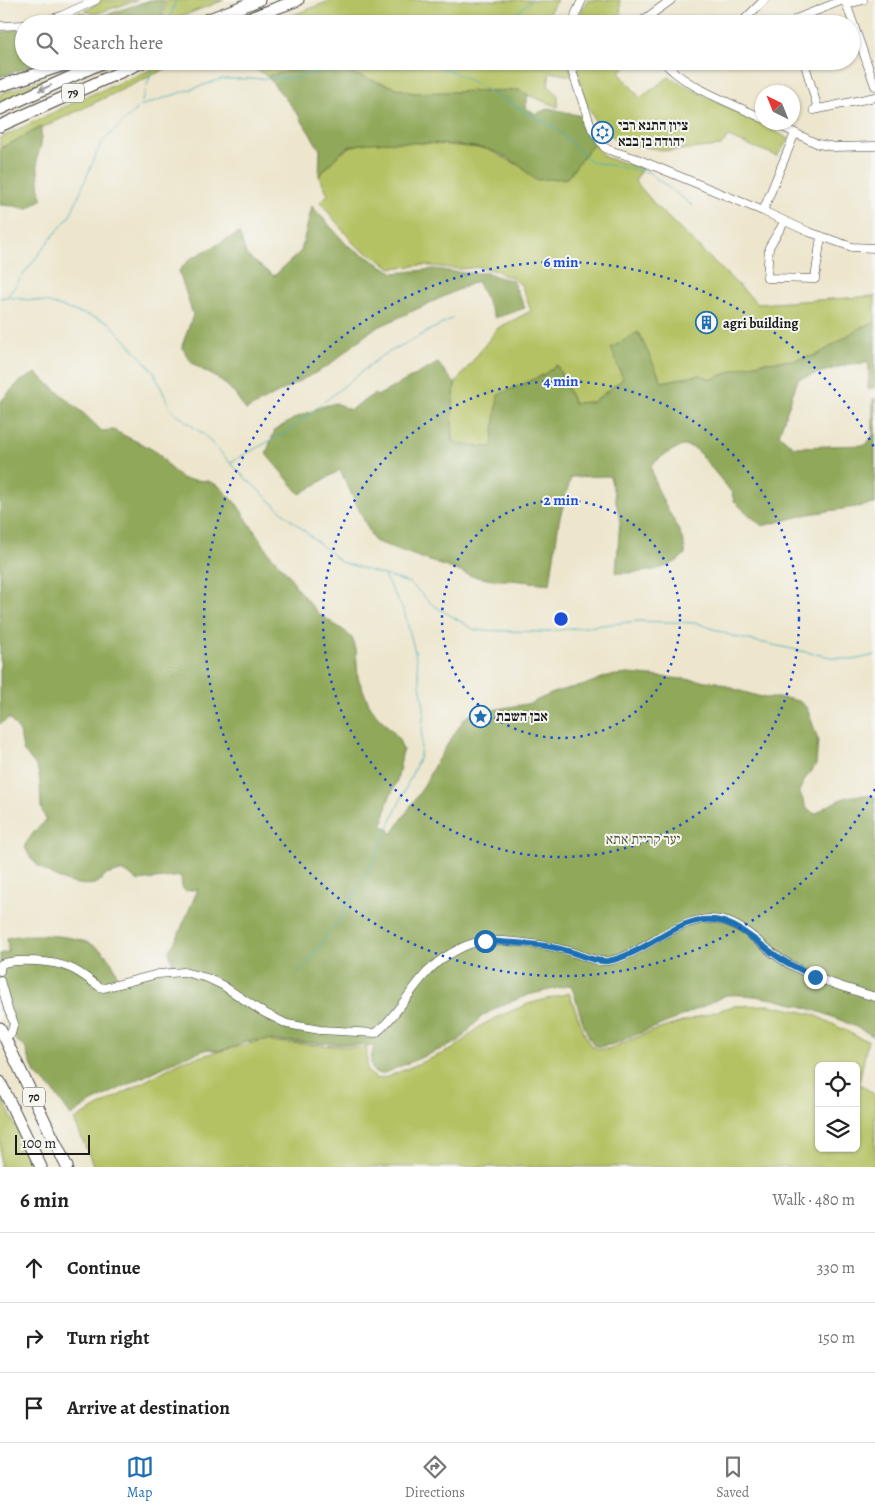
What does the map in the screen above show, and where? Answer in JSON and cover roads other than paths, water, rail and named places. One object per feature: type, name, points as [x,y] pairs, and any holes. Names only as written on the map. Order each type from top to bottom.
[{"type":"highway","points":[[219,15],[259,0]]},
{"type":"highway","points":[[258,15],[298,0]]},
{"type":"highway","points":[[0,86],[49,70]]},
{"type":"highway","name":"79","points":[[0,109],[86,70]]},
{"type":"highway","name":"79","points":[[0,126],[125,70]]},
{"type":"highway","points":[[0,130],[48,104]]},
{"type":"highway","name":"70","points":[[0,1028],[67,1167]]},
{"type":"highway","name":"70","points":[[0,1082],[41,1167]]},
{"type":"street","points":[[63,15],[96,0]]},
{"type":"street","points":[[576,15],[582,0]]},
{"type":"street","points":[[650,15],[671,0]]},
{"type":"street","points":[[749,15],[764,0]]},
{"type":"street","points":[[805,15],[845,1],[863,0]]},
{"type":"street","points":[[845,1],[850,15]]},
{"type":"street","points":[[0,26],[15,26]]},
{"type":"street","points":[[860,44],[875,86]]},
{"type":"street","points":[[572,70],[592,129],[604,147],[609,150],[635,158],[852,248],[875,248]]},
{"type":"street","points":[[670,70],[687,82],[755,115]]},
{"type":"street","points":[[806,70],[816,109],[875,97]]},
{"type":"street","points":[[788,130],[818,144],[835,147],[875,146]]},
{"type":"street","points":[[762,211],[794,133]]},
{"type":"street","points":[[785,221],[770,247],[767,278],[815,279],[821,236]]},
{"type":"street","points":[[0,971],[1,964],[14,960],[57,964],[74,969],[85,978],[104,988],[158,974],[184,972],[208,978],[222,985],[261,1011],[287,1024],[320,1030],[376,1033],[394,1016],[431,968],[451,954],[476,943],[485,941],[563,949],[607,961],[623,956],[679,927],[694,922],[716,920],[732,924],[750,935],[781,959],[815,977],[875,997]]},
{"type":"street","points":[[0,980],[14,1024],[11,1034]]},
{"type":"waterway","points":[[171,15],[176,0]]},
{"type":"waterway","points":[[514,15],[532,0]]},
{"type":"waterway","points":[[147,86],[152,70]]},
{"type":"waterway","points":[[7,297],[47,243],[70,216],[101,143],[140,106],[222,79],[295,78],[327,70]]},
{"type":"waterway","points":[[446,70],[458,74],[555,128],[592,162],[648,172],[693,206]]},
{"type":"waterway","points":[[141,105],[145,91]]},
{"type":"waterway","points":[[0,298],[7,297],[46,302],[109,322],[154,372],[171,410],[203,434],[241,474],[341,562],[410,583],[433,605],[475,630],[542,632],[638,621],[697,623],[735,637],[830,657],[853,660],[875,655]]},
{"type":"waterway","points":[[231,462],[288,431],[380,357],[453,318]]},
{"type":"waterway","points":[[299,973],[341,917],[374,860],[420,756],[424,708],[415,652],[404,611],[384,576]]},
{"type":"place","name":"ציון התנא רבי יהודה בן בבא","points":[[602,133]]},
{"type":"place","name":"agri building","points":[[707,323]]},
{"type":"place","name":"אבן השבת","points":[[480,716]]},
{"type":"park label","name":"יער קריית אתא","points":[[643,839]]}]
